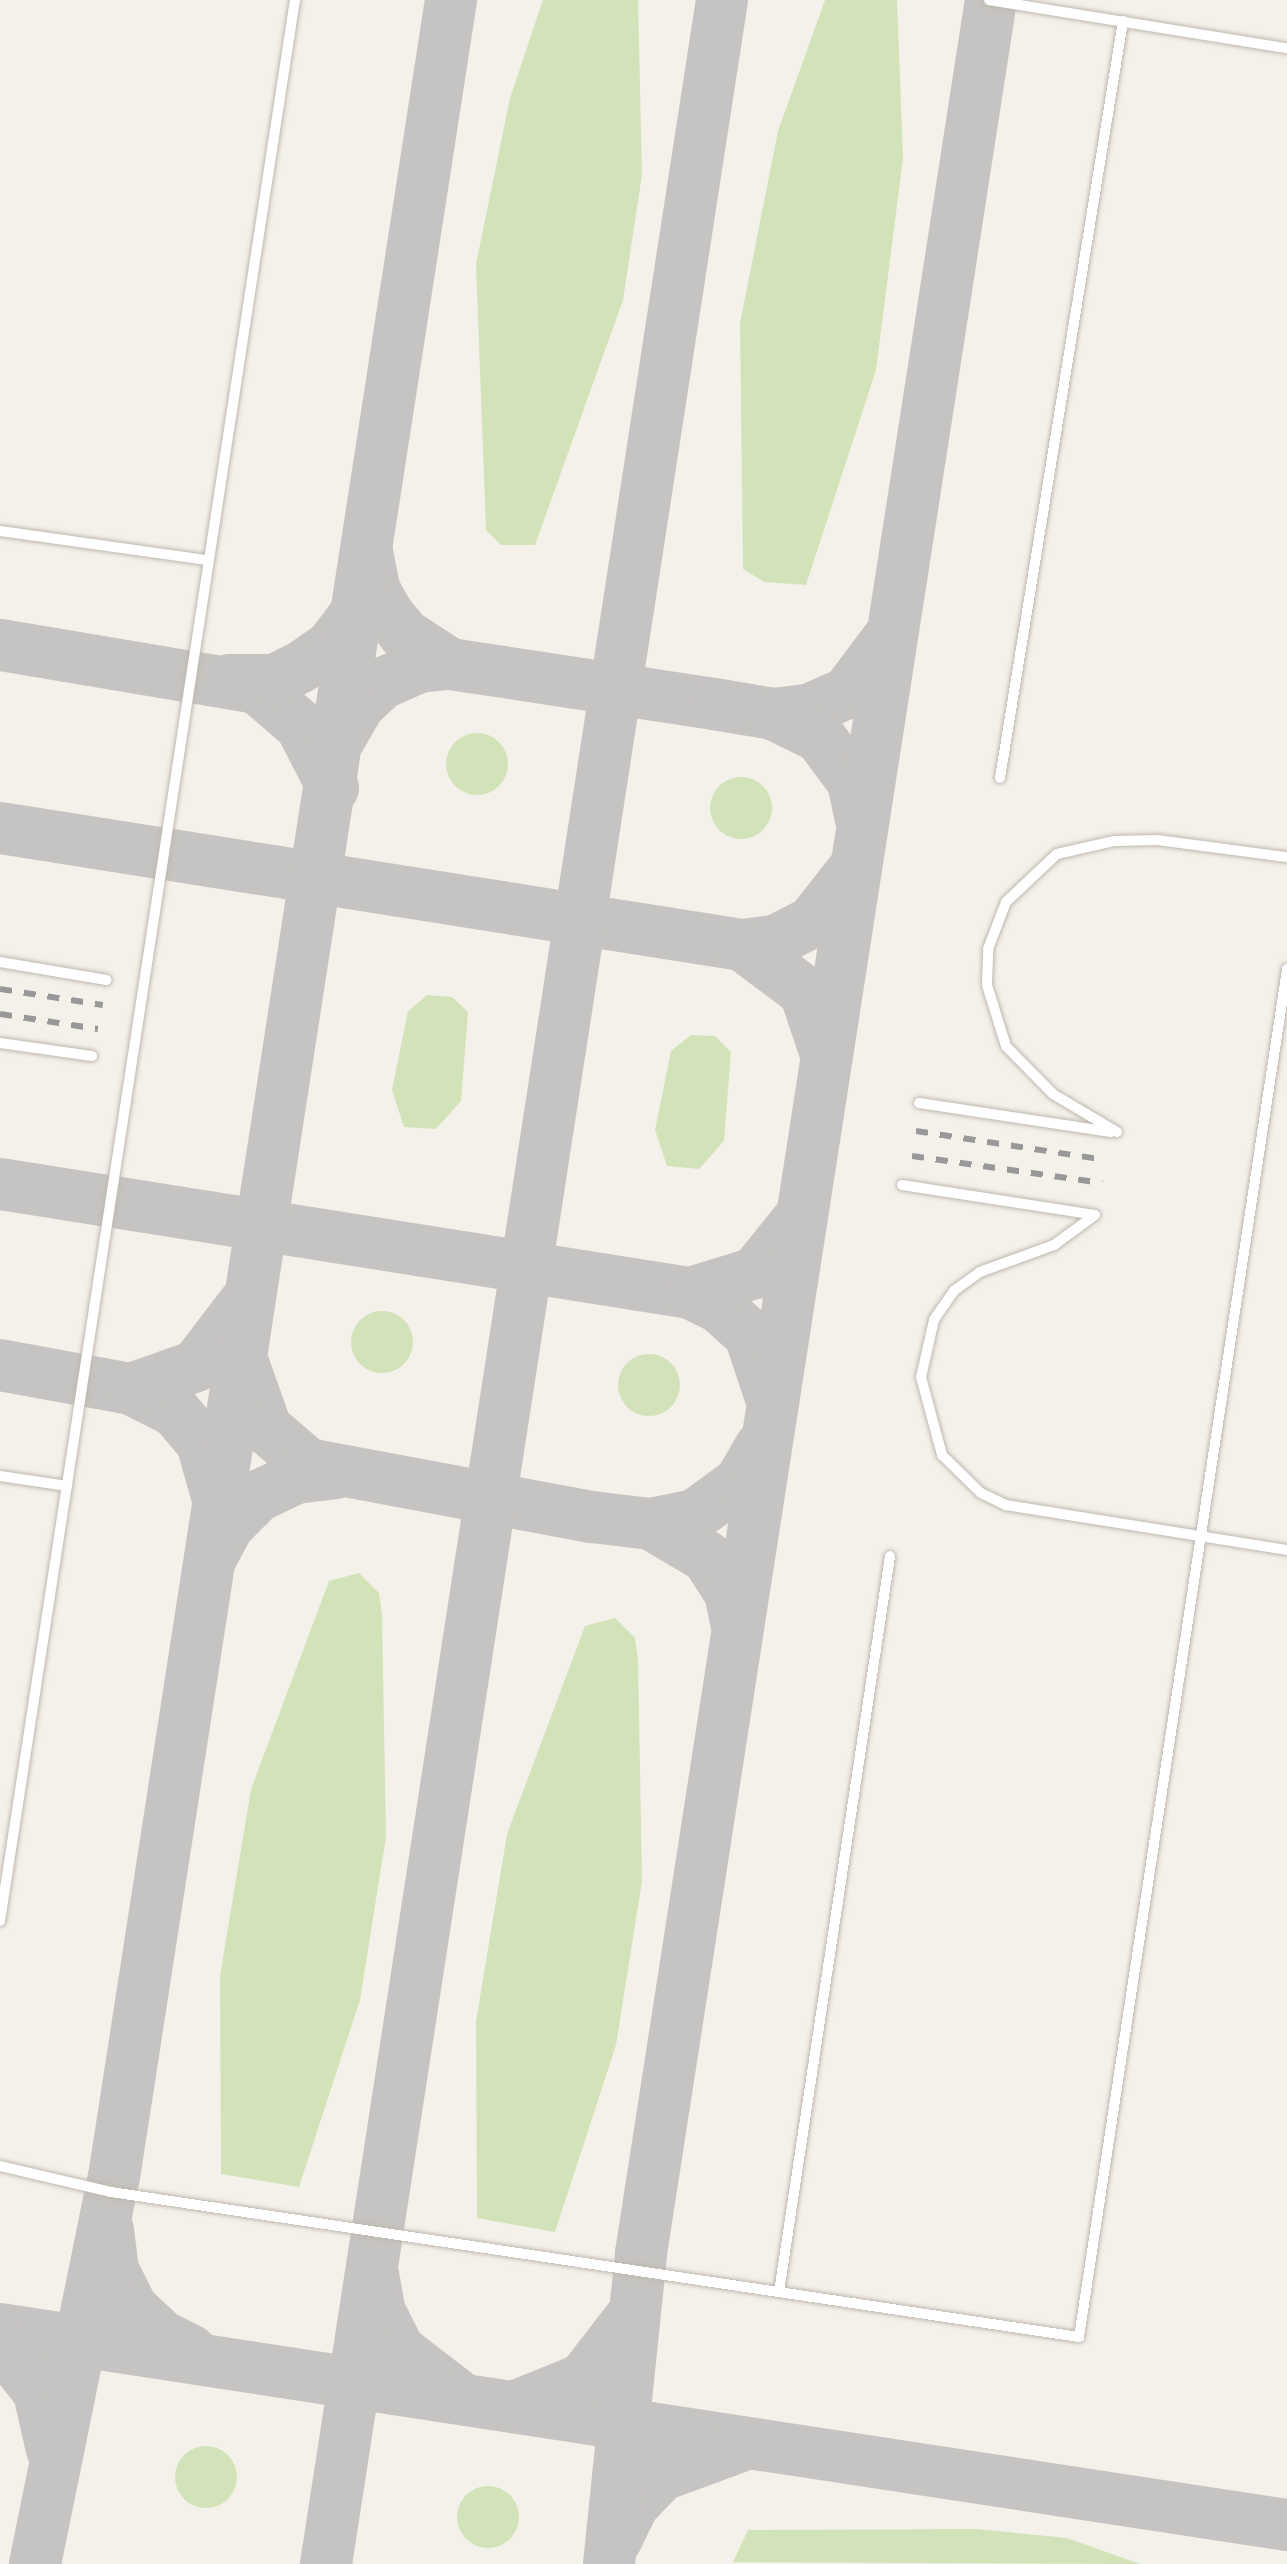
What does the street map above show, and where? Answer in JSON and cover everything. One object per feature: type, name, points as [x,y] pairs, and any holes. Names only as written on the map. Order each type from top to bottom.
[{"type":"lane","points":[[0,1921],[295,0]]},
{"type":"lane","points":[[989,0],[1287,48]]},
{"type":"lane","points":[[1000,778],[1123,22]]},
{"type":"lane","points":[[0,531],[206,560]]},
{"type":"lane","points":[[920,1103],[1116,1132],[1053,1094],[1006,1046],[987,985],[988,949],[1006,902],[1057,854],[1114,841],[1157,840],[1287,857]]},
{"type":"lane","points":[[0,962],[106,980]]},
{"type":"lane","points":[[0,2166],[111,2192],[1079,2337],[1287,969]]},
{"type":"lane","points":[[0,1043],[92,1056]]},
{"type":"lane","points":[[902,1185],[1095,1215],[1054,1245],[980,1272],[954,1290],[923,1347],[930,1426],[958,1474],[1006,1505],[1287,1550]]},
{"type":"lane","points":[[0,1476],[67,1486]]},
{"type":"lane","points":[[778,2292],[890,1556]]},
{"type":"green space","points":[[543,0],[638,0],[642,175],[623,300],[535,545],[501,545],[486,530],[476,264],[510,98]]},
{"type":"green space","points":[[825,0],[897,0],[903,158],[876,370],[806,585],[764,582],[743,569],[740,323],[778,131]]},
{"type":"green space","points":[[477,733],[499,742],[508,764],[499,786],[477,795],[455,786],[446,764],[455,742]]},
{"type":"green space","points":[[741,777],[763,786],[772,808],[763,830],[741,839],[719,830],[710,808],[719,786]]},
{"type":"green space","points":[[427,995],[452,997],[468,1012],[461,1101],[436,1129],[404,1127],[392,1090],[408,1011]]},
{"type":"green space","points":[[691,1035],[715,1036],[731,1052],[724,1141],[699,1169],[667,1166],[655,1130],[671,1051]]},
{"type":"green space","points":[[382,1311],[404,1320],[413,1342],[404,1364],[382,1373],[360,1364],[351,1342],[360,1320]]},
{"type":"green space","points":[[649,1354],[671,1363],[680,1385],[671,1407],[649,1416],[627,1407],[618,1385],[627,1363]]},
{"type":"green space","points":[[359,1573],[379,1593],[382,1615],[386,1837],[360,2000],[299,2187],[221,2174],[220,1976],[251,1789],[329,1581]]},
{"type":"green space","points":[[615,1618],[635,1638],[638,1660],[642,1881],[616,2045],[555,2232],[477,2218],[476,2021],[507,1834],[585,1626]]},
{"type":"green space","points":[[206,2446],[228,2455],[237,2477],[228,2499],[206,2508],[184,2499],[175,2477],[184,2455]]},
{"type":"green space","points":[[488,2486],[510,2495],[519,2517],[510,2539],[488,2548],[466,2539],[457,2517],[466,2495]]},
{"type":"green space","points":[[977,2529],[1067,2538],[1140,2564],[733,2562],[748,2530]]},
{"type":"taxiway","points":[[35,2564],[114,2177],[451,0]]},
{"type":"taxiway","points":[[326,2564],[722,0]]},
{"type":"taxiway","points":[[609,2564],[641,2253],[991,0]]},
{"type":"taxiway","points":[[367,552],[374,589],[388,614],[404,634],[450,664]]},
{"type":"taxiway","points":[[229,680],[275,680],[301,667],[332,645],[353,617]]},
{"type":"taxiway","points":[[773,714],[808,710],[847,693],[889,637]]},
{"type":"taxiway","points":[[0,645],[257,688],[301,726],[333,788]]},
{"type":"taxiway","points":[[340,738],[359,705],[383,683],[419,667],[450,664],[714,704],[773,714],[820,737],[853,782],[861,820]]},
{"type":"taxiway","points":[[0,828],[742,945],[775,941],[812,922],[853,870]]},
{"type":"taxiway","points":[[742,945],[805,992],[826,1054]]},
{"type":"taxiway","points":[[0,1184],[690,1293],[719,1307],[750,1335],[771,1398]]},
{"type":"taxiway","points":[[690,1293],[755,1273],[801,1216]]},
{"type":"taxiway","points":[[131,1389],[196,1366],[244,1303]]},
{"type":"taxiway","points":[[243,1363],[266,1428],[308,1464],[592,1517],[651,1524],[695,1515],[740,1482],[761,1446]]},
{"type":"taxiway","points":[[0,1365],[131,1389],[175,1411],[202,1443],[217,1496]]},
{"type":"taxiway","points":[[212,1556],[228,1526],[258,1496],[296,1478],[335,1473]]},
{"type":"taxiway","points":[[651,1524],[707,1557],[730,1593],[737,1625]]},
{"type":"taxiway","points":[[108,2230],[113,2270],[132,2308],[162,2336],[191,2351]]},
{"type":"taxiway","points":[[373,2274],[380,2312],[399,2350],[459,2396]]},
{"type":"taxiway","points":[[516,2406],[583,2379],[634,2313]]},
{"type":"taxiway","points":[[0,2329],[1287,2525]]},
{"type":"taxiway","points":[[0,2343],[39,2392],[52,2450]]},
{"type":"taxiway","points":[[616,2540],[633,2505],[662,2475],[738,2447]]},
{"type":"railway","points":[[0,989],[103,1005]]},
{"type":"railway","points":[[0,1014],[98,1029]]},
{"type":"railway","points":[[916,1131],[1105,1160]]},
{"type":"railway","points":[[912,1156],[1102,1183]]}]
